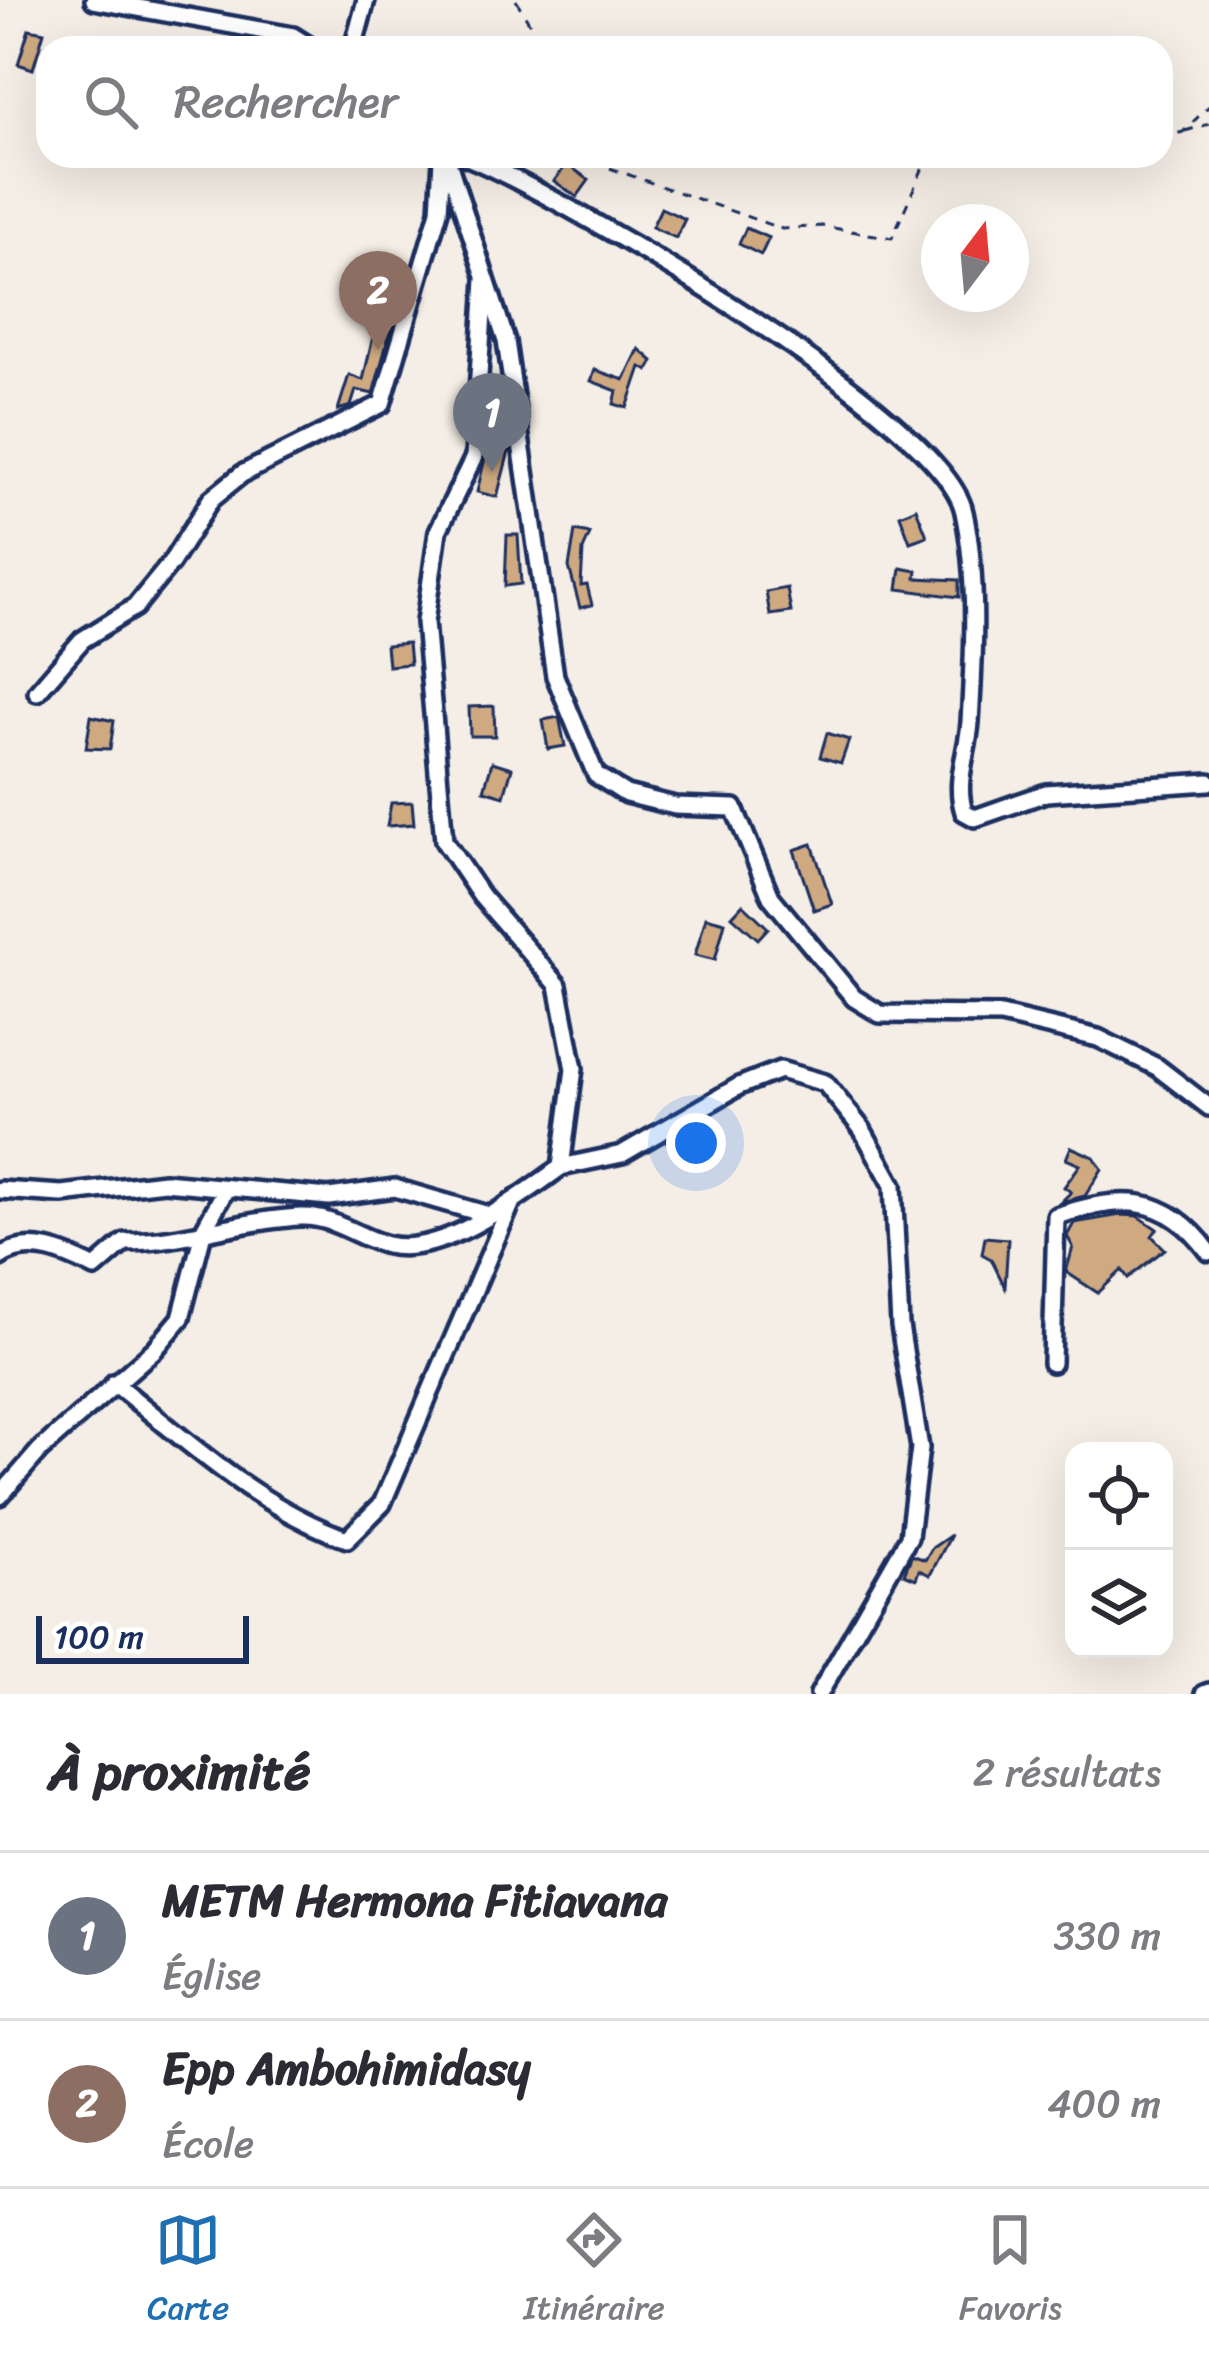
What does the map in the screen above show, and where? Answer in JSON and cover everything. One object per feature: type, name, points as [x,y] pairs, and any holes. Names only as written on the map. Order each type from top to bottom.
[{"type":"street","points":[[94,0],[293,36]]},
{"type":"street","points":[[356,36],[366,0]]},
{"type":"street","points":[[37,692],[82,640],[135,608],[171,563],[211,499],[242,474],[382,404],[439,212],[443,168]]},
{"type":"street","points":[[448,168],[506,341],[554,676],[596,775],[626,794],[675,806],[734,808],[771,897],[854,998],[880,1014],[1001,1015],[1098,1038],[1156,1067],[1209,1107]]},
{"type":"street","points":[[495,168],[678,270],[846,384],[946,473],[964,508],[969,565],[970,726],[958,795],[964,812],[975,818],[1046,793],[1082,788],[1209,782]]},
{"type":"street","points":[[485,280],[474,458],[438,531],[427,644],[444,841],[481,896],[558,985],[574,1069],[561,1167]]},
{"type":"street","points":[[0,1257],[11,1249],[56,1249],[95,1268],[125,1242],[168,1242],[204,1229],[308,1216],[384,1245],[431,1245],[512,1202],[561,1167],[622,1154],[739,1086],[780,1070],[825,1083],[862,1129],[893,1185],[900,1326],[920,1448],[909,1537],[819,1694]]},
{"type":"street","points":[[0,1190],[62,1194],[164,1182],[329,1197],[394,1188],[485,1214]]},
{"type":"street","points":[[0,1496],[40,1450],[155,1349],[182,1318],[204,1229],[226,1190]]},
{"type":"street","points":[[1052,1363],[1056,1216],[1110,1199],[1160,1207],[1195,1232],[1209,1252]]},
{"type":"street","points":[[113,1383],[247,1488],[300,1522],[347,1539],[382,1504],[512,1202]]},
{"type":"path","points":[[516,0],[537,36]]},
{"type":"path","points":[[1183,132],[1209,106]]},
{"type":"path","points":[[1173,135],[1209,124]]},
{"type":"path","points":[[610,168],[782,229],[822,226],[892,238],[923,168]]},
{"type":"building","points":[[29,29],[44,32],[36,36],[33,69],[18,64]]},
{"type":"building","points":[[564,168],[572,168],[589,180],[577,197],[554,181]]},
{"type":"building","points":[[661,208],[685,219],[676,238],[652,227]]},
{"type":"building","points":[[746,228],[769,238],[761,255],[739,244]]},
{"type":"building","points":[[380,306],[396,310],[373,394],[356,390],[351,406],[338,410],[349,375],[363,380]]},
{"type":"building","points":[[639,349],[653,361],[648,371],[641,367],[627,408],[614,404],[617,391],[591,381],[595,370],[624,380]]},
{"type":"building","points":[[505,420],[509,451],[497,497],[477,492],[490,437],[489,421]]},
{"type":"building","points":[[916,508],[927,536],[910,542],[900,515]]},
{"type":"building","points":[[575,531],[590,534],[583,550],[581,586],[587,585],[592,605],[580,608],[569,567]]},
{"type":"building","points":[[507,535],[518,535],[521,584],[505,586]]},
{"type":"building","points":[[901,568],[917,571],[916,578],[959,580],[959,597],[898,589]]},
{"type":"building","points":[[787,588],[791,612],[770,615],[766,592]]},
{"type":"building","points":[[408,643],[410,664],[388,666],[386,645]]},
{"type":"building","points":[[494,706],[495,736],[470,736],[469,707]]},
{"type":"building","points":[[91,716],[114,721],[110,749],[86,748]]},
{"type":"building","points":[[559,717],[565,746],[548,749],[543,720]]},
{"type":"building","points":[[827,733],[849,740],[841,763],[820,757]]},
{"type":"building","points":[[492,762],[512,768],[504,796],[484,790]]},
{"type":"building","points":[[412,802],[414,824],[387,826],[391,803]]},
{"type":"building","points":[[812,844],[832,904],[814,910],[794,850]]},
{"type":"building","points":[[743,904],[768,928],[758,939],[732,916]]},
{"type":"building","points":[[706,917],[725,922],[715,960],[695,955]]},
{"type":"building","points":[[1071,1147],[1094,1157],[1102,1169],[1085,1196],[1061,1202],[1071,1192],[1064,1187],[1080,1165],[1066,1159]]},
{"type":"building","points":[[1138,1216],[1157,1229],[1152,1236],[1165,1249],[1128,1278],[1122,1270],[1098,1293],[1066,1272],[1073,1247],[1067,1236],[1074,1223]]},
{"type":"building","points":[[985,1237],[1008,1239],[1005,1287],[991,1259],[982,1254]]},
{"type":"building","points":[[951,1535],[930,1575],[919,1570],[916,1579],[904,1574],[912,1555],[925,1560],[932,1548]]},
{"type":"place","name":"Epp Ambohimidasy","points":[[378,350]]},
{"type":"place","name":"METM Hermona Fitiavana","points":[[492,472]]}]
